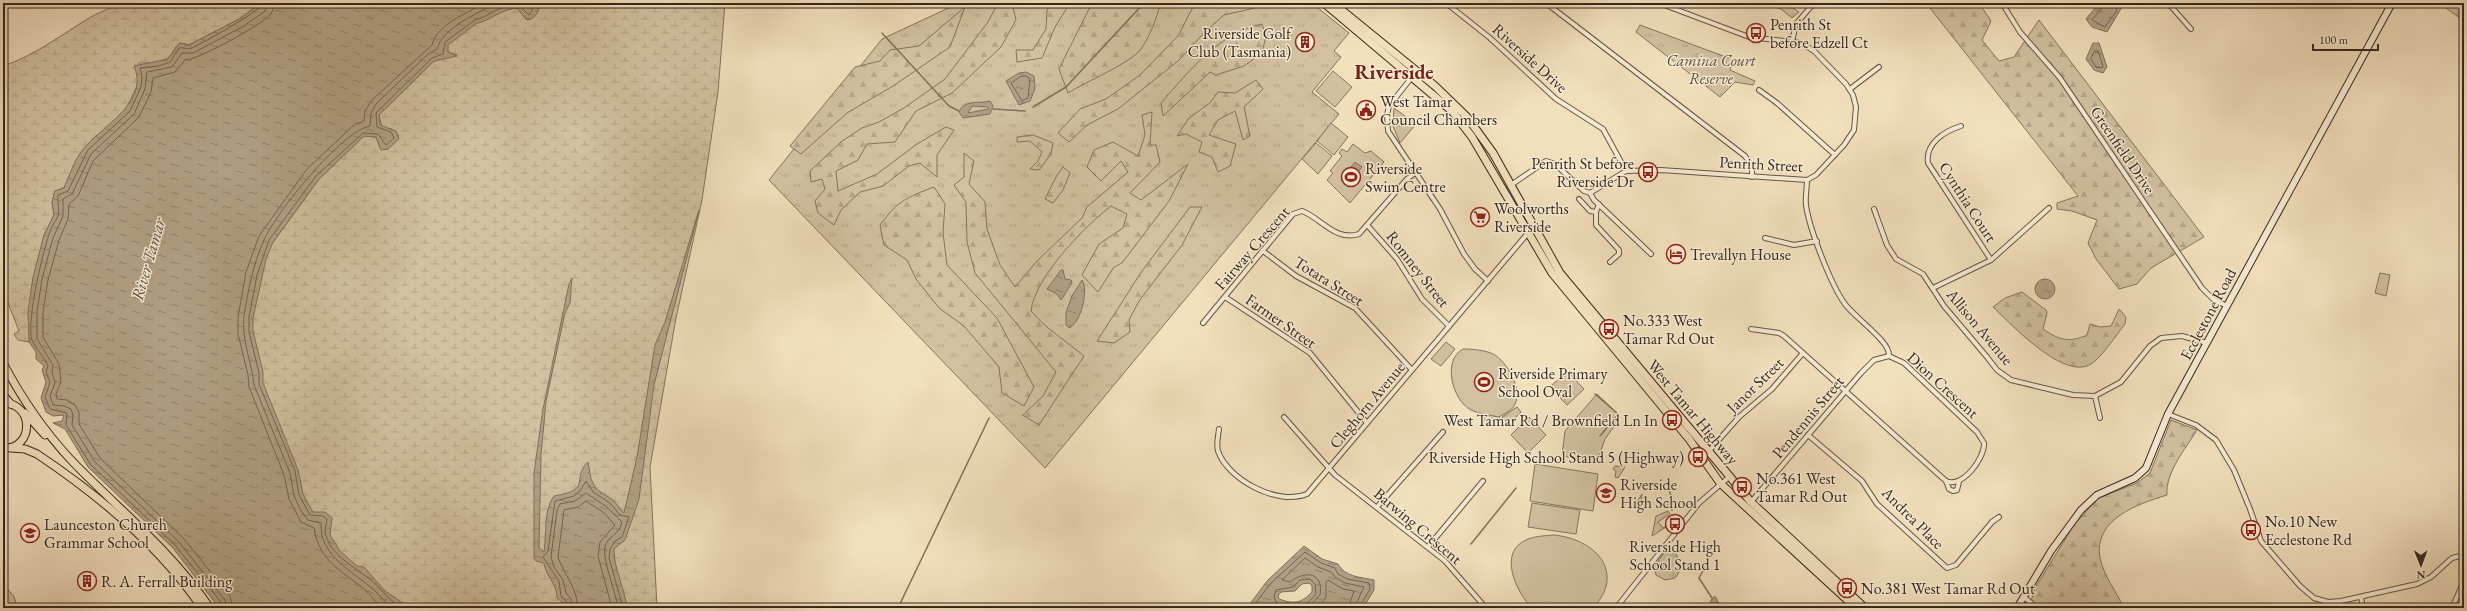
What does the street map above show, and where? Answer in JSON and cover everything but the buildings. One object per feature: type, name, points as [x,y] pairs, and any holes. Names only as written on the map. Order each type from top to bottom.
[{"type":"highway","name":"West Tamar Highway","points":[[1324,3],[1440,99],[1462,122],[1559,282],[1677,424],[1720,484],[1856,608]]},
{"type":"highway","name":"West Tamar Highway","points":[[1333,3],[1435,86],[1460,110],[1487,143],[1560,273],[1729,477],[1752,502],[1865,608]]},
{"type":"highway","points":[[1503,191],[1511,185]]},
{"type":"highway","points":[[3,363],[30,408],[70,458],[160,544],[198,590],[210,608]]},
{"type":"highway","points":[[3,395],[11,404],[21,409],[60,452],[70,458]]},
{"type":"highway","points":[[3,404],[11,404]]},
{"type":"highway","points":[[6,449],[21,441],[27,429],[26,419],[21,409]]},
{"type":"highway","points":[[6,449],[31,451],[46,460],[99,500],[153,547],[184,583],[202,608]]},
{"type":"main road","name":"Ecclestone Road","points":[[2017,608],[2051,551],[2081,510],[2097,495],[2136,478],[2146,468],[2168,414],[2392,3]]},
{"type":"street","name":"Riverside Drive","points":[[1446,3],[1490,38],[1556,99],[1603,129],[1626,171]]},
{"type":"street","points":[[1546,3],[1745,156],[1752,166],[1752,177]]},
{"type":"street","name":"Penrith Street","points":[[1626,171],[1661,170],[1807,180],[1816,175],[1835,155],[1851,136],[1855,124],[1856,107],[1850,89],[1814,52],[1792,41],[1749,37],[1659,3]]},
{"type":"street","points":[[1792,41],[1796,24],[1814,3]]},
{"type":"street","name":"Greenfield Drive","points":[[2002,3],[2020,32],[2060,78],[2202,288],[2213,299],[2227,306]]},
{"type":"street","points":[[2168,3],[2191,29]]},
{"type":"street","points":[[1850,89],[1879,67]]},
{"type":"street","points":[[1413,76],[1389,106],[1387,124],[1390,136],[1446,219],[1464,254],[1475,269],[1488,281]]},
{"type":"street","points":[[1759,90],[1777,103],[1835,155]]},
{"type":"street","name":"Cynthia Court","points":[[1961,126],[1952,129],[1933,143],[1928,152],[1928,163],[1991,260]]},
{"type":"street","points":[[1511,185],[1548,160],[1555,164],[1584,191],[1590,193],[1599,204],[1651,254]]},
{"type":"street","points":[[1590,193],[1626,171]]},
{"type":"street","name":"Fairway Crescent","points":[[1203,323],[1297,212],[1307,213],[1322,225],[1349,236],[1359,234],[1368,226],[1407,179],[1415,173]]},
{"type":"street","name":"Dion Crescent","points":[[1751,329],[1779,333],[1846,390],[1946,481],[1949,489],[1953,491],[1957,490],[1960,482],[1981,458],[1984,449],[1982,438],[1904,363],[1889,356],[1888,347],[1850,310],[1840,297],[1817,241],[1806,203],[1807,180]]},
{"type":"street","points":[[1579,199],[1590,211],[1596,212]]},
{"type":"street","points":[[1599,204],[1596,212],[1596,225],[1619,250],[1619,254],[1610,262]]},
{"type":"street","points":[[1933,288],[1991,260],[2049,208]]},
{"type":"street","name":"Allison Avenue","points":[[1874,209],[1887,245],[1896,259],[1923,274],[1944,306],[2004,376],[2020,383],[2073,395],[2095,396]]},
{"type":"street","name":"Romney Street","points":[[1368,226],[1397,259],[1422,299],[1450,326]]},
{"type":"street","name":"Cleghorn Avenue","points":[[1219,429],[1217,446],[1227,465],[1251,486],[1274,496],[1291,498],[1306,494],[1330,468],[1367,422],[1528,233]]},
{"type":"street","points":[[1765,238],[1794,245],[1817,241]]},
{"type":"street","name":"Totara Street","points":[[1263,251],[1296,276],[1355,308],[1412,370]]},
{"type":"street","name":"Farmer Street","points":[[1225,297],[1310,353],[1367,422]]},
{"type":"street","points":[[2100,418],[2095,396],[2121,382],[2150,346],[2161,338],[2182,336],[2207,343]]},
{"type":"street","name":"Janor Street","points":[[1708,452],[1739,417],[1772,389],[1803,353]]},
{"type":"street","name":"Pendennis Street","points":[[1752,502],[1846,390],[1874,360],[1889,356]]},
{"type":"street","points":[[2168,414],[2196,425],[2216,440],[2234,470],[2261,541],[2308,594],[2328,602],[2361,597],[2417,584],[2430,577],[2452,558],[2464,555]]},
{"type":"street","name":"Barwing Crescent","points":[[1284,417],[1335,475],[1428,547],[1450,566],[1486,608]]},
{"type":"street","points":[[1377,507],[1443,432]]},
{"type":"street","name":"Andrea Place","points":[[1808,435],[1862,482],[1877,504],[1947,568],[1956,565],[1999,517]]},
{"type":"street","points":[[1616,608],[1699,503],[1729,477]]},
{"type":"street","points":[[1428,547],[1483,481]]},
{"type":"street","points":[[1946,481],[1953,483],[1960,482]]},
{"type":"street","points":[[2452,608],[2464,581]]},
{"type":"street","points":[[2024,597],[2037,608]]},
{"type":"street","points":[[2361,597],[2363,608]]},
{"type":"green space","points":[[122,3],[261,3],[239,19],[189,45],[180,43],[165,60],[154,63],[139,63],[137,86],[126,109],[81,153],[64,188],[55,191],[52,202],[54,215],[44,235],[34,277],[29,342],[18,340],[14,334],[19,331],[3,290],[3,66],[26,57],[93,16]]},
{"type":"green space","points":[[540,3],[725,3],[718,92],[702,200],[676,318],[650,467],[657,608],[396,608],[263,502],[227,306],[319,179],[364,136],[376,137],[380,148],[388,149],[399,136],[392,129],[382,127],[379,115],[434,61],[457,55],[448,52],[447,45],[470,26],[498,12],[517,8],[525,18],[534,17]]},
{"type":"green space","points":[[959,3],[1312,3],[1349,33],[1334,51],[1341,57],[1312,92],[1339,114],[1045,468],[769,180],[882,39]]},
{"type":"green space","points":[[998,3],[1012,3],[1016,20],[1001,47],[952,93],[916,111],[895,142],[867,144],[858,160],[836,171],[838,191],[877,174],[917,144],[946,127],[954,130],[937,155],[937,177],[920,163],[909,166],[883,186],[860,192],[841,210],[834,225],[818,213],[815,201],[825,189],[822,179],[811,182],[810,171],[842,141],[862,128],[879,122],[904,108],[945,79],[988,22]]},
{"type":"green space","points":[[1052,3],[1070,3],[1055,27],[1042,58],[1017,62],[1016,50],[1033,50],[1046,29],[1047,10]]},
{"type":"green space","points":[[1095,3],[1161,3],[1148,38],[1136,54],[1118,66],[1068,93],[1059,69],[1089,9]]},
{"type":"green space","points":[[1195,3],[1259,3],[1255,8],[1224,15],[1204,33],[1178,61],[1118,109],[1087,125],[1069,142],[1058,133],[1080,109],[1106,99],[1140,75],[1178,36]]},
{"type":"green space","points":[[1761,3],[1785,3],[1799,12],[1792,18],[1781,9]]},
{"type":"green space","points":[[1926,3],[1979,3],[1991,21],[1982,40],[1999,61],[2014,57],[2039,20],[2204,237],[2151,268],[2137,284],[2119,289],[2096,259],[2088,243],[2097,220],[2072,211],[2057,209],[2057,203],[2078,196]]},
{"type":"green space","points":[[2439,3],[2464,3],[2464,21]]},
{"type":"green space","points":[[965,7],[950,47],[893,86],[847,113],[801,154],[790,146],[855,67],[880,61],[890,50],[919,46]]},
{"type":"green space","points":[[1262,24],[1266,36],[1262,53],[1244,66],[1216,75],[1210,72],[1163,116],[1161,103],[1194,66],[1232,36],[1246,29]]},
{"type":"green space","name":"Camina Court Reserve","points":[[1640,25],[1734,60],[1730,70],[1755,81],[1753,85],[1735,82],[1720,97],[1636,32]]},
{"type":"green space","points":[[1333,71],[1352,87],[1335,107],[1316,91]]},
{"type":"green space","points":[[1256,80],[1263,89],[1244,107],[1250,136],[1243,140],[1235,111],[1218,120],[1209,135],[1236,144],[1230,166],[1218,172],[1212,157],[1199,152],[1202,142],[1186,134],[1177,136],[1189,118],[1210,103],[1218,92],[1235,93]]},
{"type":"green space","points":[[1394,108],[1416,124],[1400,143],[1393,126]]},
{"type":"green space","points":[[1152,112],[1150,145],[1156,145],[1160,162],[1130,193],[1141,200],[1188,164],[1169,201],[1122,263],[1114,267],[1098,292],[1082,275],[1099,244],[1123,228],[1127,214],[1111,206],[1075,239],[1051,268],[1041,283],[1034,298],[1031,311],[1050,329],[1084,356],[1039,425],[1023,415],[1043,396],[1056,372],[975,273],[967,242],[966,202],[954,185],[964,177],[964,153],[974,161],[969,184],[985,202],[987,229],[1000,265],[1015,287],[1038,260],[1082,218],[1087,207],[1128,172],[1121,161],[1101,181],[1087,167],[1094,150],[1113,142],[1138,156],[1145,135],[1142,115]]},
{"type":"green space","points":[[1331,123],[1348,137],[1334,155],[1317,141]]},
{"type":"green space","points":[[1033,135],[1053,143],[1051,154],[1039,170],[1030,169],[1038,161],[1042,152],[1030,141],[1017,142],[1017,137]]},
{"type":"green space","points":[[1316,143],[1332,156],[1318,174],[1302,159]]},
{"type":"green space","name":"Riverside Swim Centre","points":[[1353,144],[1365,153],[1371,151],[1384,162],[1350,203],[1327,180],[1333,173],[1330,171],[1342,156],[1339,153],[1342,149],[1347,152]]},
{"type":"green space","points":[[1063,167],[1070,173],[1063,190],[1053,203],[1045,199],[1057,175]]},
{"type":"green space","points":[[934,187],[945,204],[943,233],[947,265],[997,318],[1034,387],[1024,406],[1002,393],[999,367],[964,326],[939,308],[916,279],[907,260],[884,245],[880,225],[892,210],[903,201]]},
{"type":"green space","points":[[1190,207],[1202,207],[1182,245],[1139,301],[1129,320],[1130,332],[1114,343],[1097,341],[1142,271]]},
{"type":"green space","points":[[2380,273],[2390,275],[2386,296],[2375,293]]},
{"type":"green space","points":[[2022,292],[2046,310],[2047,313],[2043,329],[2059,338],[2069,340],[2087,335],[2090,324],[2100,327],[2111,326],[2119,309],[2126,317],[2125,324],[2104,351],[2091,364],[2080,367],[2067,365],[2053,358],[2039,348],[1993,307],[2005,298]]},
{"type":"green space","points":[[1446,342],[1455,349],[1441,366],[1431,359]]},
{"type":"green space","name":"Riverside Primary School Oval","points":[[1463,349],[1478,350],[1493,354],[1504,363],[1512,377],[1517,393],[1517,400],[1513,408],[1499,417],[1471,410],[1464,405],[1455,389],[1451,370],[1457,354]]},
{"type":"green space","points":[[1567,371],[1584,389],[1567,405],[1550,387]]},
{"type":"green space","points":[[1597,394],[1619,415],[1618,421],[1605,439],[1597,461],[1562,456],[1565,431]]},
{"type":"green space","points":[[1517,407],[1521,412],[1512,421],[1506,422],[1502,417]]},
{"type":"green space","points":[[1481,412],[1499,417],[1497,424],[1483,420]]},
{"type":"green space","points":[[1529,417],[1546,435],[1528,453],[1511,435]]},
{"type":"green space","points":[[2171,420],[2197,430],[2177,461],[2169,478],[2167,495],[2143,503],[2120,515],[2110,523],[2103,533],[2100,544],[2100,558],[2102,564],[2107,577],[2124,608],[2029,608],[2035,588],[2074,525],[2098,498],[2137,483],[2150,473]]},
{"type":"green space","points":[[1535,464],[1598,474],[1593,511],[1530,501]]},
{"type":"green space","points":[[1615,466],[1625,467],[1618,478],[1615,477],[1616,471],[1613,469]]},
{"type":"green space","points":[[1668,486],[1675,507],[1672,511],[1667,503],[1672,501]]},
{"type":"green space","points":[[1642,494],[1640,511],[1634,507]]},
{"type":"green space","points":[[1532,503],[1580,510],[1576,534],[1528,527]]},
{"type":"green space","points":[[1668,511],[1670,514],[1658,522],[1663,528],[1675,520],[1674,515],[1677,520],[1652,536],[1656,516]]},
{"type":"green space","points":[[1553,535],[1568,538],[1581,543],[1593,550],[1601,559],[1606,570],[1607,582],[1603,595],[1593,608],[1532,608],[1521,593],[1512,573],[1511,563],[1517,546],[1529,539]]},
{"type":"green space","points":[[1669,546],[1672,546],[1680,566],[1678,574],[1675,578],[1665,580],[1656,575],[1654,567]]},
{"type":"green space","points":[[3,583],[14,597],[18,608],[3,608]]},
{"type":"water","name":"River Tamar","points":[[261,3],[540,3],[539,9],[533,18],[527,20],[517,8],[511,9],[477,23],[448,45],[448,52],[457,56],[434,61],[379,115],[380,125],[396,131],[399,139],[388,149],[381,150],[376,137],[364,136],[319,179],[273,242],[266,259],[253,318],[253,331],[263,372],[263,383],[298,470],[303,494],[313,512],[325,512],[332,518],[330,535],[340,551],[357,566],[364,567],[385,591],[410,608],[219,608],[173,548],[88,467],[65,429],[53,423],[62,421],[64,415],[53,416],[46,412],[41,398],[46,382],[42,370],[44,366],[36,359],[36,352],[29,342],[28,311],[33,277],[44,235],[54,215],[52,202],[55,191],[64,188],[81,152],[89,142],[121,114],[129,103],[135,92],[137,80],[134,66],[168,59],[180,43],[189,45],[239,19]]},
{"type":"water","points":[[2099,3],[2117,3],[2122,7],[2107,32],[2092,27],[2086,19]]},
{"type":"water","points":[[2093,43],[2099,43],[2107,67],[2103,73],[2094,70],[2086,59]]},
{"type":"water","points":[[1026,72],[1034,76],[1035,89],[1030,101],[1019,105],[1006,81],[1019,73]]},
{"type":"water","points":[[990,101],[993,106],[990,114],[963,118],[959,112],[964,105]],"holes":[[[972,106],[987,107],[989,109],[968,113]]]},
{"type":"water","points":[[1355,162],[1362,167],[1348,185],[1341,179]]},
{"type":"water","points":[[699,210],[654,385],[639,499],[625,540],[614,549],[615,563],[627,608],[561,608],[562,602],[557,598],[557,593],[547,573],[544,563],[536,561],[534,558],[534,473],[543,409],[569,284],[572,278],[570,303],[565,313],[546,401],[541,455],[539,548],[544,552],[548,508],[554,496],[574,490],[578,487],[583,468],[588,462],[591,479],[596,489],[613,500],[624,513],[637,457],[655,345],[665,322]]},
{"type":"water","points":[[1061,270],[1063,270],[1065,279],[1071,280],[1072,283],[1061,300],[1057,294],[1047,289]]},
{"type":"water","points":[[2045,279],[2052,282],[2055,289],[2052,296],[2045,299],[2038,296],[2035,289],[2038,282]]},
{"type":"water","points":[[1082,280],[1085,291],[1083,306],[1077,320],[1069,328],[1066,325],[1066,312],[1072,296]]},
{"type":"water","points":[[1304,546],[1322,559],[1338,564],[1345,572],[1349,574],[1374,580],[1374,590],[1363,608],[1247,608],[1267,581]],"holes":[[[1309,583],[1312,586],[1312,592],[1300,601],[1289,602],[1279,599],[1278,596],[1281,592],[1295,591],[1302,584]]]},
{"type":"water","points":[[1715,596],[1719,604],[1736,608],[1701,608],[1705,604],[1708,607],[1710,606],[1711,600]]},
{"type":"waterway","points":[[1033,107],[1066,87],[1144,3]]},
{"type":"waterway","points":[[882,33],[949,106],[959,111]]},
{"type":"waterway","points":[[993,109],[1025,111]]},
{"type":"waterway","points":[[1595,394],[1618,414],[1600,436]]},
{"type":"waterway","points":[[898,608],[989,418]]},
{"type":"waterway","points":[[1471,544],[1516,488]]},
{"type":"waterway","points":[[1705,567],[1699,578],[1712,598]]},
{"type":"place","name":"Penrith St before Edzell Ct","points":[[1756,33]]},
{"type":"place","name":"Riverside Golf Club (Tasmania)","points":[[1305,42]]},
{"type":"place","name":"West Tamar Council Chambers","points":[[1366,110]]},
{"type":"place","name":"Penrith St before Riverside Dr","points":[[1648,172]]},
{"type":"place","name":"Riverside Swim Centre","points":[[1351,177]]},
{"type":"place","name":"Woolworths Riverside","points":[[1480,217]]},
{"type":"place","name":"Trevallyn House","points":[[1676,254]]},
{"type":"place","name":"No.333 West Tamar Rd Out","points":[[1609,329]]},
{"type":"place","name":"Riverside Primary School Oval","points":[[1484,382]]},
{"type":"place","name":"West Tamar Rd / Brownfield Ln In","points":[[1672,420]]},
{"type":"place","name":"Riverside High School Stand 5 (Highway)","points":[[1698,457]]},
{"type":"place","name":"No.361 West Tamar Rd Out","points":[[1742,487]]},
{"type":"place","name":"Riverside High School","points":[[1606,493]]},
{"type":"place","name":"Riverside High School Stand 1","points":[[1675,524]]},
{"type":"place","name":"No.10 New Ecclestone Rd","points":[[2251,530]]},
{"type":"place","name":"Launceston Church Grammar School","points":[[30,533]]},
{"type":"place","name":"R. A. Ferrall Building","points":[[87,581]]},
{"type":"place","name":"No.381 West Tamar Rd Out","points":[[1847,588]]},
{"type":"district","name":"Riverside","points":[[1394,72]]}]
